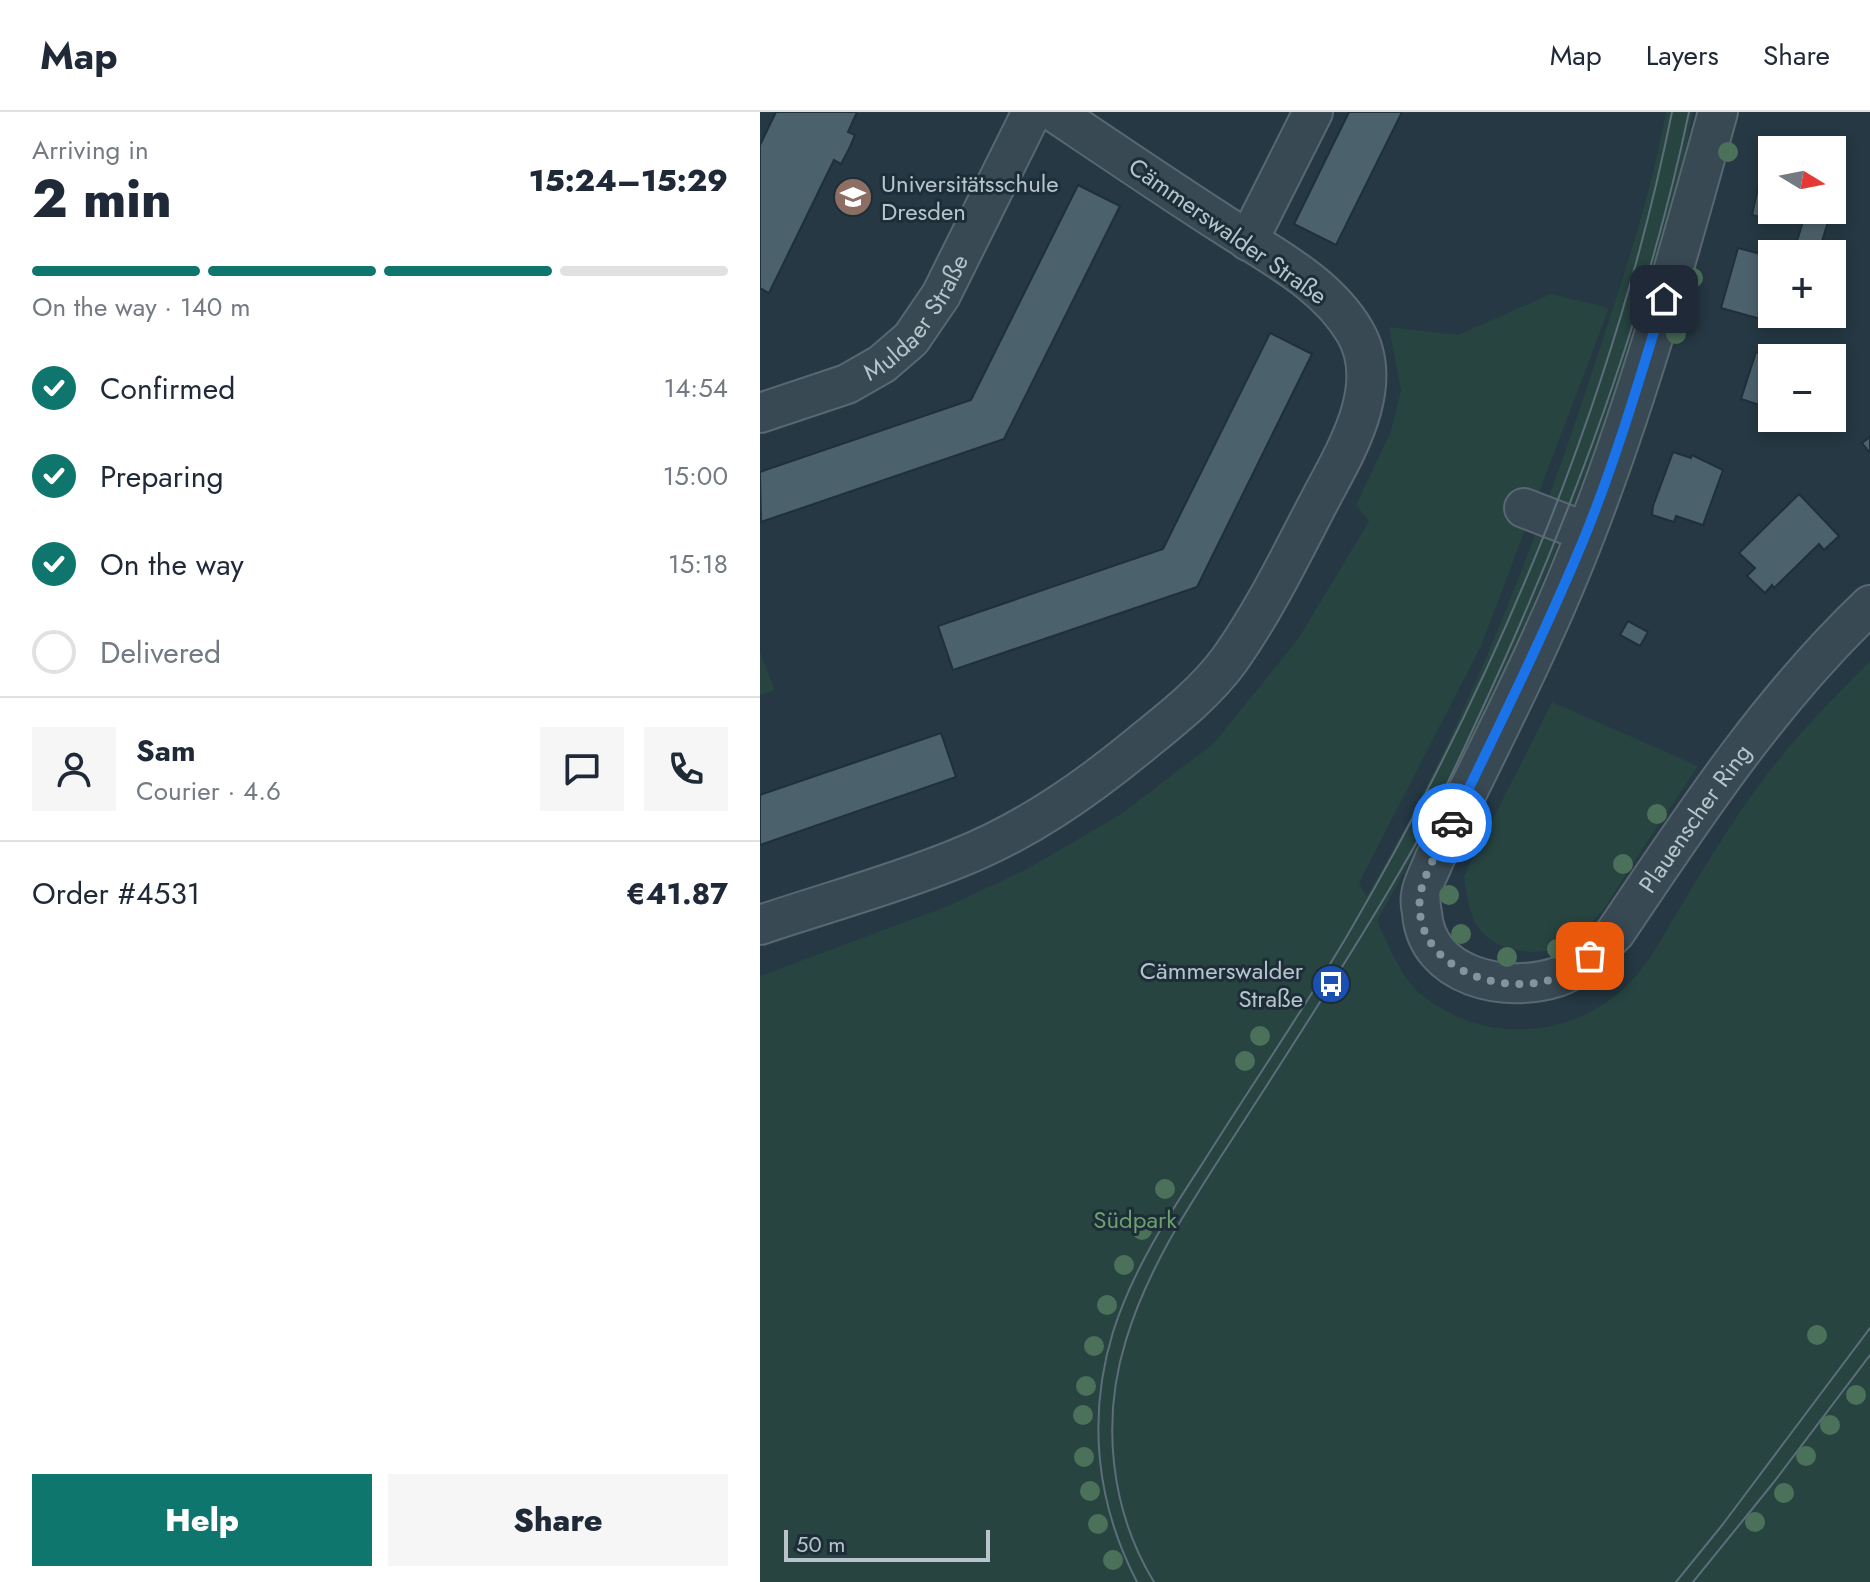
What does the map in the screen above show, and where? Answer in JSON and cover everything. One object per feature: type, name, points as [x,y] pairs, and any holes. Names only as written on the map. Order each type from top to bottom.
[{"type":"street","name":"Muldaer Straße","points":[[760,413],[847,384],[882,364],[911,339],[941,295],[1032,112]]},
{"type":"street","name":"Cämmerswalder Straße","points":[[760,925],[957,859],[1034,821],[1091,785],[1173,717],[1228,662],[1259,615],[1336,471],[1358,421],[1365,393],[1363,351],[1356,333],[1334,303],[1316,287],[1054,112]]},
{"type":"street","points":[[1248,241],[1313,112]]},
{"type":"street","points":[[1524,508],[1586,532],[1647,356],[1718,112]]},
{"type":"street","name":"Plauenscher Ring","points":[[1586,532],[1545,631],[1420,895],[1423,927],[1437,952],[1458,970],[1493,982],[1536,982],[1560,976],[1590,956],[1615,933],[1749,739],[1821,655],[1870,605]]},
{"type":"green space","name":"Südpark","points":[[1666,112],[1693,112],[1664,236],[1601,430],[1546,574],[1515,645],[1450,784],[1377,921],[1410,983],[1424,997],[1452,1014],[1500,1028],[1525,1029],[1573,1020],[1595,1009],[1616,995],[1641,970],[1712,854],[1774,765],[1870,661],[1870,1582],[760,1582],[760,976],[948,906],[1027,869],[1121,814],[1214,743],[1298,639],[1369,521],[1356,505],[1391,431],[1401,390],[1389,327],[1458,335],[1551,294],[1609,308],[1481,646],[1359,883],[1366,897],[1434,770],[1521,573],[1624,273],[1652,177]]},
{"type":"green space","points":[[760,652],[775,690],[760,695]]},
{"type":"green space","points":[[1552,702],[1698,766],[1591,924],[1565,945],[1541,952],[1525,951],[1496,943],[1479,929],[1470,910],[1464,876]]},
{"type":"building","points":[[776,112],[857,112],[848,132],[855,135],[849,149],[841,164],[834,160],[769,293],[760,288],[760,145]]},
{"type":"building","points":[[1349,112],[1402,112],[1336,245],[1294,224]]},
{"type":"building","points":[[1078,185],[1120,206],[1004,439],[761,522],[760,472],[971,400]]},
{"type":"building","points":[[1758,188],[1758,216],[1752,215]]},
{"type":"building","points":[[1802,224],[1827,224],[1822,240],[1797,240]]},
{"type":"building","points":[[1738,248],[1758,253],[1758,318],[1721,308]]},
{"type":"building","points":[[1270,333],[1312,354],[1197,587],[953,670],[938,626],[1163,549]]},
{"type":"building","points":[[1756,352],[1758,353],[1758,404],[1741,399]]},
{"type":"building","points":[[1870,437],[1870,453],[1862,443]]},
{"type":"building","points":[[1673,452],[1691,458],[1692,455],[1723,470],[1703,525],[1676,516],[1674,522],[1652,515]]},
{"type":"building","points":[[1799,494],[1839,536],[1824,550],[1819,544],[1765,593],[1747,576],[1755,568],[1739,553]]},
{"type":"building","points":[[1628,621],[1648,632],[1640,646],[1620,635]]},
{"type":"building","points":[[941,733],[956,777],[760,845],[760,795]]},
{"type":"tram line","points":[[1137,1582],[1112,1522],[1100,1459],[1098,1428],[1105,1364],[1121,1309],[1165,1223],[1347,936],[1401,840],[1500,640],[1583,433],[1618,327],[1672,112]]},
{"type":"tram line","points":[[1154,1582],[1128,1525],[1114,1464],[1112,1433],[1118,1370],[1136,1311],[1161,1256],[1191,1204],[1414,848],[1479,716],[1560,529],[1611,392],[1654,253],[1689,112]]},
{"type":"tram line","points":[[1676,1582],[1870,1328]]},
{"type":"tram line","points":[[1693,1582],[1870,1355]]},
{"type":"way so far","points":[[1452,823],[1420,895],[1423,927],[1437,952],[1458,970],[1480,979],[1506,983],[1536,982],[1560,976],[1590,956]]},
{"type":"place","name":"Universitätsschule Dresden","points":[[853,197]]},
{"type":"place","name":"Cämmerswalder Straße","points":[[1331,984]]},
{"type":"route","points":[[1452,823],[1545,631],[1586,532],[1664,299]]}]
